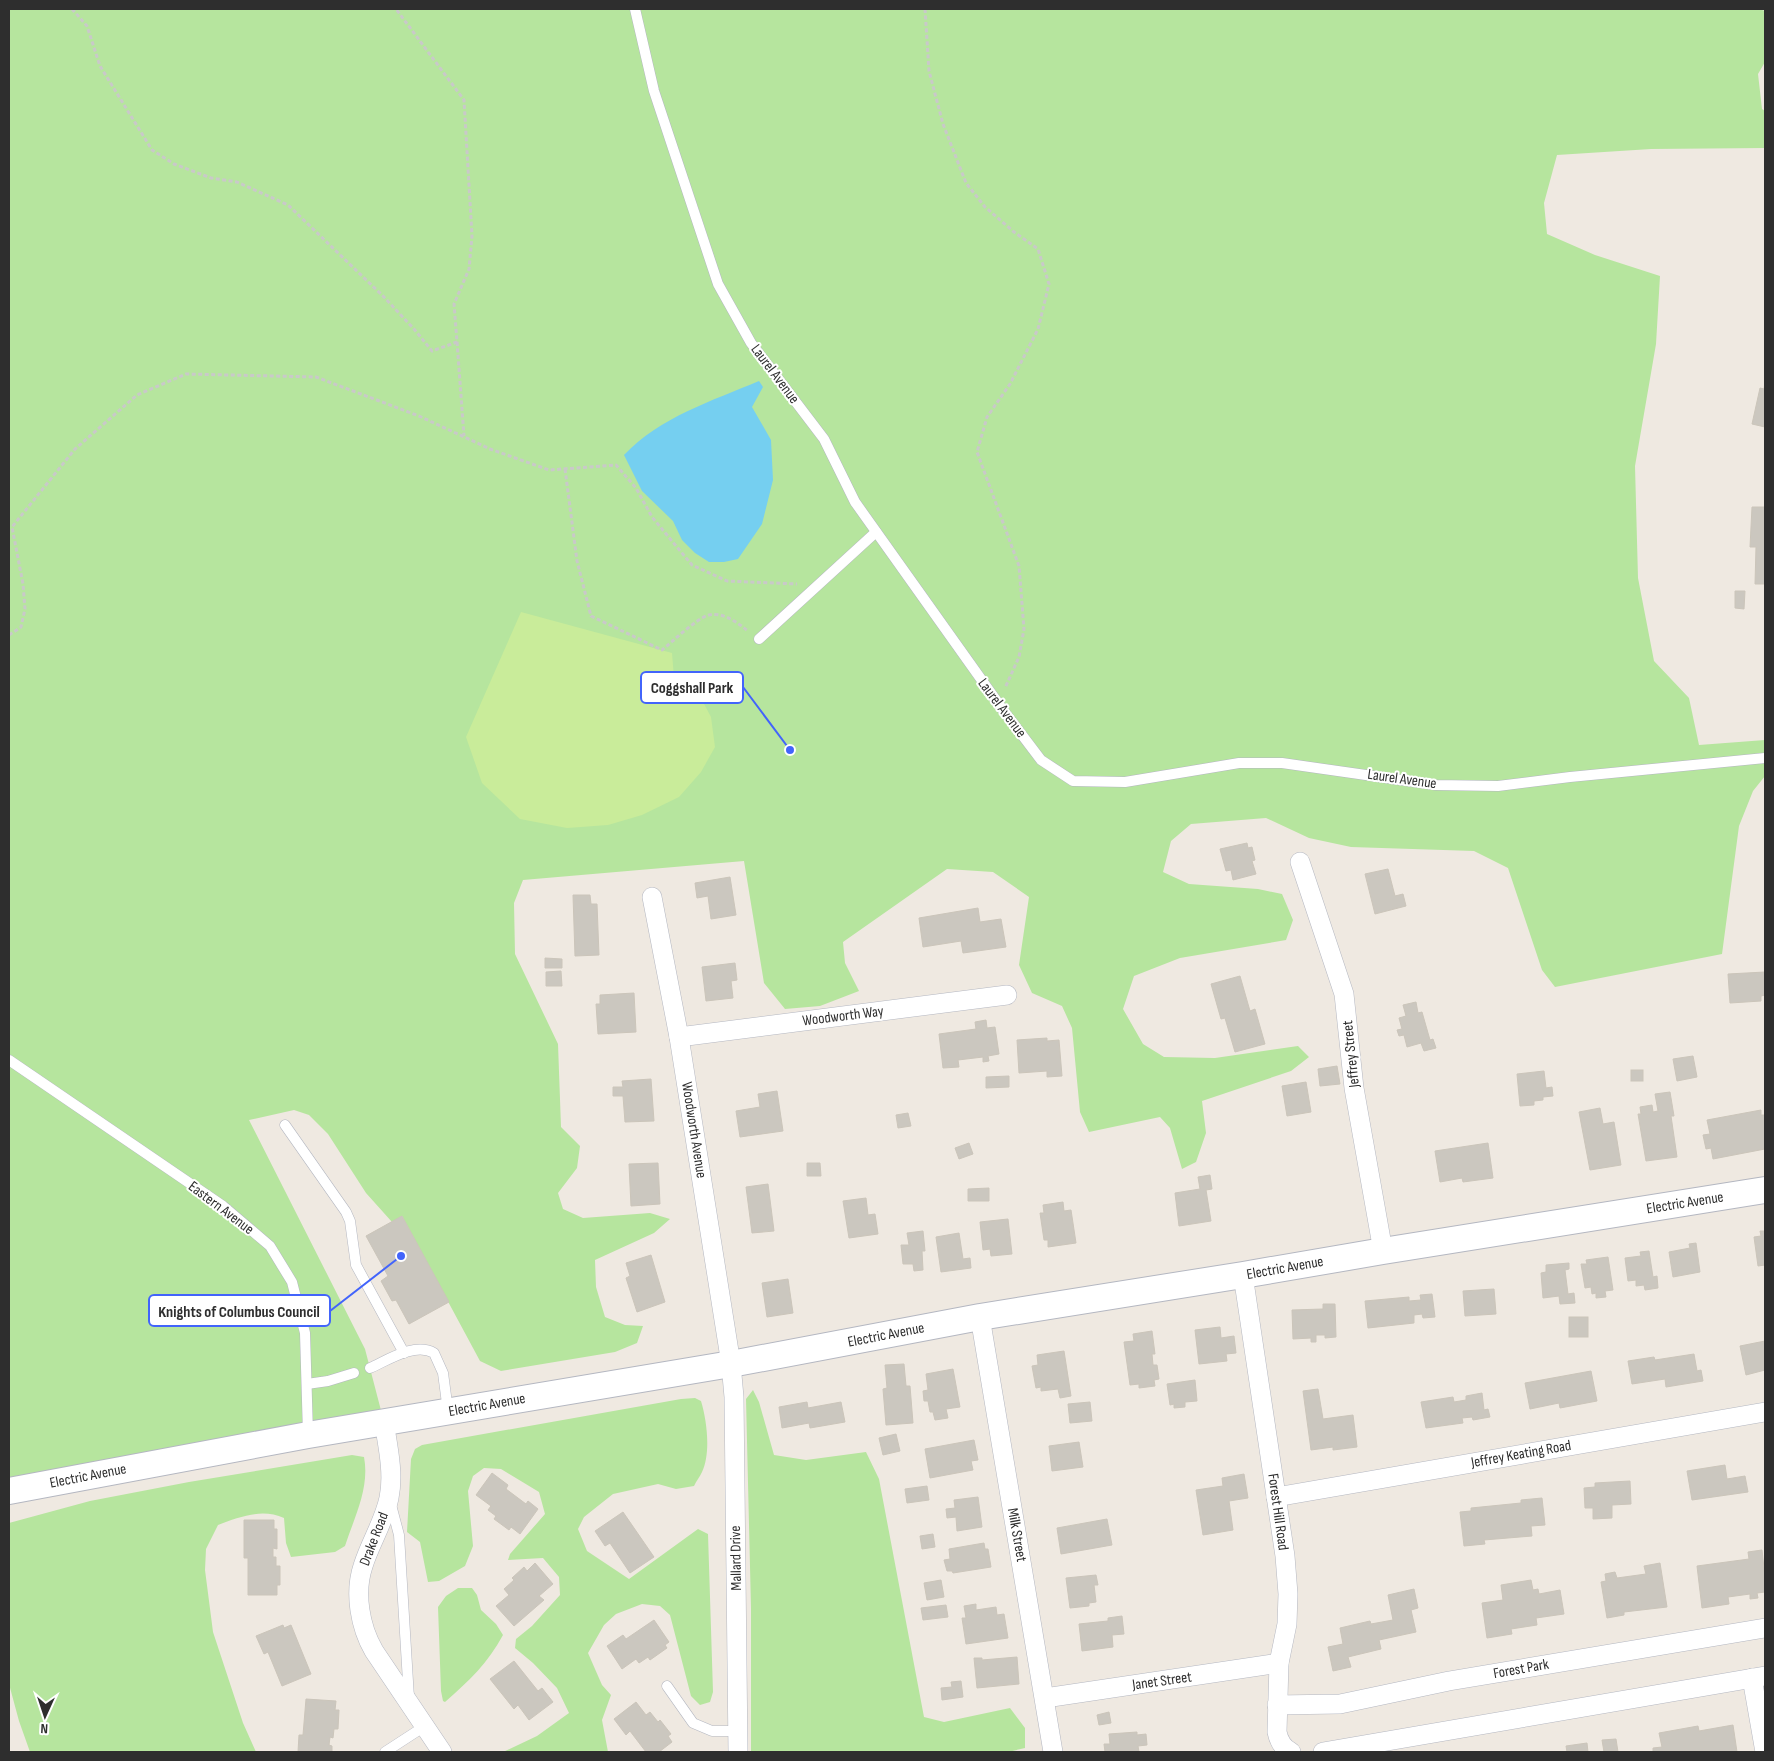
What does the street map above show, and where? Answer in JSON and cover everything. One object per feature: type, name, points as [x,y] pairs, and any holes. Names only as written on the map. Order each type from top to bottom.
[{"type":"main road","name":"Electric Avenue","points":[[9,1491],[308,1435],[731,1364],[980,1317],[1243,1275],[1383,1250],[1765,1190]]},
{"type":"street","name":"Jeffrey Street","points":[[1300,862],[1344,994],[1354,1088],[1383,1250]]},
{"type":"street","name":"Woodworth Avenue","points":[[652,897],[679,1037],[731,1364]]},
{"type":"street","name":"Woodworth Way","points":[[679,1037],[1007,995]]},
{"type":"street","name":"Forest Hill Road","points":[[1243,1275],[1285,1556],[1288,1594],[1287,1624],[1279,1664],[1277,1732],[1280,1743],[1287,1750]]},
{"type":"street","name":"Milk Street","points":[[980,1317],[1053,1752]]},
{"type":"street","name":"Mallard Drive","points":[[731,1364],[734,1398],[738,1752]]},
{"type":"street","name":"Jeffrey Keating Road","points":[[1276,1496],[1765,1412]]},
{"type":"street","name":"Drake Road","points":[[384,1422],[391,1480],[389,1498],[362,1569],[360,1611],[368,1642],[442,1752]]},
{"type":"street","name":"Forest Park","points":[[1277,1705],[1340,1704],[1449,1681],[1765,1628]]},
{"type":"street","name":"Janet Street","points":[[1045,1698],[1279,1664]]},
{"type":"street","points":[[1323,1752],[1759,1677],[1764,1752]]},
{"type":"lane","name":"Laurel Avenue","points":[[635,9],[654,91],[718,284],[751,344],[824,439],[855,502],[995,699],[1041,760],[1073,781],[1124,782],[1239,763],[1282,762],[1436,785],[1498,786],[1765,758]]},
{"type":"lane","points":[[759,639],[876,532]]},
{"type":"lane","name":"Eastern Avenue","points":[[9,1060],[224,1206],[270,1246],[292,1282],[305,1333],[308,1435]]},
{"type":"lane","points":[[285,1125],[346,1212],[350,1221],[356,1265],[404,1354]]},
{"type":"lane","points":[[370,1368],[420,1349],[430,1350],[434,1353],[443,1373],[448,1412]]},
{"type":"lane","points":[[307,1384],[354,1373]]},
{"type":"lane","points":[[389,1498],[399,1535],[410,1704]]},
{"type":"lane","points":[[667,1686],[693,1723],[712,1732],[738,1730]]},
{"type":"lane","points":[[385,1752],[425,1726]]},
{"type":"path","points":[[72,9],[87,26],[100,66],[152,150],[174,164],[211,178],[237,182],[288,205],[383,296],[432,351],[457,342]]},
{"type":"path","points":[[396,9],[464,100],[472,236],[469,269],[454,304],[464,436]]},
{"type":"path","points":[[924,9],[929,71],[943,124],[966,183],[985,207],[1014,232],[1038,249],[1049,284],[1038,329],[1010,384],[988,417],[977,452],[1020,566],[1024,629],[1019,657],[1007,686],[995,699]]},
{"type":"path","points":[[9,635],[21,627],[25,609],[23,584],[12,527],[75,449],[137,396],[186,374],[316,377],[419,416],[490,449],[548,470],[616,466],[636,488],[652,517],[692,565],[726,581],[817,585]]},
{"type":"path","points":[[566,469],[577,561],[591,616],[662,650],[689,627],[709,615],[724,616],[736,622],[759,639]]},
{"type":"green space","points":[[9,9],[1759,9],[1765,11],[1765,62],[1758,74],[1762,109],[1765,111],[1765,148],[1651,149],[1557,155],[1544,203],[1547,234],[1595,255],[1660,276],[1656,344],[1635,466],[1638,578],[1654,661],[1689,698],[1699,745],[1765,740],[1765,776],[1753,791],[1739,826],[1722,954],[1555,987],[1542,970],[1508,868],[1474,851],[1351,847],[1309,838],[1266,818],[1191,824],[1171,841],[1163,872],[1189,884],[1258,889],[1282,894],[1293,920],[1286,940],[1180,958],[1134,976],[1123,1009],[1143,1044],[1164,1057],[1215,1058],[1298,1046],[1309,1057],[1291,1071],[1202,1101],[1206,1133],[1196,1162],[1182,1169],[1170,1128],[1160,1117],[1089,1132],[1080,1112],[1072,1028],[1062,1006],[1032,993],[1019,965],[1029,897],[993,872],[947,869],[843,942],[845,963],[859,991],[820,1006],[785,1009],[764,983],[744,861],[523,880],[514,903],[515,954],[558,1044],[561,1127],[580,1146],[577,1168],[558,1193],[563,1209],[583,1218],[650,1213],[670,1219],[654,1233],[595,1260],[596,1287],[605,1317],[625,1325],[643,1326],[637,1343],[615,1352],[501,1371],[480,1361],[402,1216],[392,1222],[366,1193],[328,1134],[309,1115],[294,1110],[249,1120],[365,1349],[384,1422],[9,1491]]},
{"type":"green space","points":[[521,612],[672,653],[674,678],[703,702],[711,717],[715,747],[701,772],[679,797],[642,815],[608,825],[567,828],[520,819],[482,783],[466,737]]},
{"type":"green space","points":[[753,1390],[759,1402],[774,1455],[806,1460],[866,1452],[879,1479],[924,1717],[944,1722],[1010,1708],[1025,1728],[1025,1748],[1008,1752],[751,1752],[751,1608],[746,1399]]},
{"type":"green space","points":[[695,1398],[701,1401],[703,1409],[707,1446],[705,1464],[694,1486],[676,1489],[658,1484],[613,1494],[584,1517],[578,1529],[587,1551],[629,1579],[698,1529],[708,1534],[713,1692],[710,1702],[700,1705],[691,1696],[670,1615],[660,1606],[642,1604],[616,1614],[604,1625],[588,1653],[602,1685],[611,1695],[602,1720],[608,1752],[503,1752],[537,1736],[569,1713],[557,1688],[533,1663],[515,1648],[516,1639],[532,1626],[560,1595],[559,1577],[543,1558],[508,1560],[510,1554],[545,1514],[539,1492],[501,1469],[484,1468],[473,1476],[468,1491],[473,1546],[465,1566],[439,1581],[428,1582],[420,1542],[407,1532],[411,1459],[415,1449],[422,1445]]},
{"type":"green space","points":[[352,1455],[364,1457],[365,1480],[360,1503],[345,1546],[335,1552],[291,1557],[286,1543],[284,1518],[276,1515],[259,1514],[242,1517],[218,1525],[206,1549],[205,1570],[213,1632],[243,1723],[256,1752],[30,1752],[9,1684],[9,1523],[90,1501],[189,1482]]},
{"type":"green space","points":[[458,1588],[472,1588],[477,1595],[481,1610],[496,1624],[503,1635],[477,1671],[445,1702],[443,1701],[441,1691],[438,1607],[446,1596]]},
{"type":"water","points":[[759,381],[763,387],[752,407],[771,440],[773,480],[762,524],[738,559],[724,562],[709,562],[695,553],[682,540],[673,521],[642,491],[624,455],[638,442],[670,420],[705,403]]},
{"type":"building","points":[[1765,383],[1765,427],[1752,424],[1760,388],[1764,389]]},
{"type":"building","points":[[1752,507],[1765,507],[1765,584],[1755,584],[1756,547],[1750,547]]},
{"type":"building","points":[[1735,591],[1745,591],[1744,609],[1735,608]]},
{"type":"building","points":[[1247,843],[1248,848],[1252,847],[1255,860],[1252,861],[1256,874],[1233,880],[1231,870],[1226,871],[1220,849]]},
{"type":"building","points":[[1388,869],[1395,896],[1403,894],[1406,906],[1375,914],[1365,874]]},
{"type":"building","points":[[730,877],[736,915],[711,919],[708,896],[697,898],[695,883]]},
{"type":"building","points":[[573,895],[590,895],[591,904],[597,904],[599,955],[575,956]]},
{"type":"building","points":[[978,908],[980,922],[1001,919],[1006,947],[963,953],[961,941],[923,947],[919,918]]},
{"type":"building","points":[[545,958],[562,959],[562,968],[545,968]]},
{"type":"building","points":[[735,963],[737,980],[731,981],[733,998],[706,1001],[702,967]]},
{"type":"building","points":[[561,971],[562,986],[546,986],[546,972]]},
{"type":"building","points":[[1765,972],[1765,995],[1761,996],[1761,1001],[1730,1003],[1728,974]]},
{"type":"building","points":[[1240,976],[1250,1011],[1255,1009],[1265,1044],[1235,1052],[1225,1018],[1221,1019],[1211,984]]},
{"type":"building","points":[[634,993],[636,1032],[598,1034],[596,1004],[600,1004],[600,995]]},
{"type":"building","points":[[1416,1002],[1418,1013],[1422,1012],[1430,1040],[1433,1039],[1436,1048],[1424,1051],[1421,1043],[1407,1047],[1404,1035],[1399,1036],[1397,1030],[1402,1029],[1399,1018],[1406,1016],[1403,1005]]},
{"type":"building","points":[[986,1020],[987,1028],[995,1027],[999,1054],[988,1056],[989,1061],[983,1062],[983,1057],[958,1060],[959,1067],[943,1068],[939,1034],[976,1029],[975,1022]]},
{"type":"building","points":[[1047,1038],[1047,1041],[1059,1040],[1062,1076],[1047,1077],[1047,1071],[1019,1073],[1017,1040]]},
{"type":"building","points":[[1693,1056],[1697,1077],[1677,1081],[1673,1059]]},
{"type":"building","points":[[1337,1066],[1340,1084],[1320,1086],[1318,1069]]},
{"type":"building","points":[[1631,1070],[1643,1070],[1643,1081],[1631,1081]]},
{"type":"building","points":[[1544,1071],[1546,1088],[1552,1087],[1553,1096],[1543,1097],[1543,1100],[1534,1101],[1534,1105],[1520,1106],[1517,1074]]},
{"type":"building","points":[[1009,1076],[1009,1087],[986,1088],[986,1077]]},
{"type":"building","points":[[651,1079],[654,1121],[625,1122],[623,1096],[613,1096],[613,1087],[623,1087],[622,1081]]},
{"type":"building","points":[[1306,1082],[1311,1112],[1287,1116],[1282,1086]]},
{"type":"building","points":[[777,1091],[783,1131],[740,1137],[736,1111],[760,1107],[758,1094]]},
{"type":"building","points":[[1670,1092],[1674,1116],[1671,1116],[1677,1157],[1646,1161],[1638,1114],[1641,1114],[1640,1107],[1652,1105],[1653,1112],[1658,1111],[1655,1094]]},
{"type":"building","points":[[1600,1108],[1603,1124],[1614,1122],[1621,1165],[1590,1170],[1579,1112]]},
{"type":"building","points":[[1761,1110],[1761,1115],[1765,1115],[1765,1149],[1713,1159],[1711,1148],[1706,1149],[1703,1135],[1710,1134],[1707,1120]]},
{"type":"building","points":[[908,1113],[911,1126],[898,1128],[896,1115]]},
{"type":"building","points":[[969,1143],[973,1154],[959,1159],[955,1148]]},
{"type":"building","points":[[1488,1143],[1493,1178],[1463,1182],[1462,1178],[1440,1182],[1435,1151]]},
{"type":"building","points":[[658,1163],[660,1204],[631,1206],[629,1164]]},
{"type":"building","points":[[807,1163],[820,1163],[821,1176],[807,1176]]},
{"type":"building","points":[[1210,1175],[1212,1189],[1206,1190],[1211,1221],[1179,1226],[1175,1193],[1200,1189],[1198,1177]]},
{"type":"building","points":[[768,1184],[774,1231],[752,1233],[746,1187]]},
{"type":"building","points":[[989,1188],[989,1201],[968,1201],[968,1189]]},
{"type":"building","points":[[866,1198],[868,1215],[875,1214],[878,1234],[849,1238],[843,1201]]},
{"type":"building","points":[[1063,1202],[1064,1211],[1071,1210],[1076,1243],[1048,1247],[1048,1240],[1044,1240],[1040,1213],[1044,1213],[1043,1205]]},
{"type":"building","points":[[402,1216],[449,1302],[409,1324],[396,1300],[392,1301],[381,1281],[388,1276],[366,1236]]},
{"type":"building","points":[[1008,1219],[1012,1254],[991,1256],[990,1249],[983,1250],[980,1222]]},
{"type":"building","points":[[923,1231],[925,1251],[922,1251],[923,1270],[914,1271],[913,1264],[903,1264],[901,1245],[909,1245],[907,1233]]},
{"type":"building","points":[[1760,1231],[1765,1231],[1765,1265],[1758,1266],[1754,1237],[1761,1236]]},
{"type":"building","points":[[959,1233],[963,1259],[970,1258],[971,1268],[941,1272],[936,1237]]},
{"type":"building","points":[[1696,1243],[1700,1272],[1673,1277],[1669,1252],[1690,1248],[1689,1244]]},
{"type":"building","points":[[1649,1251],[1653,1277],[1657,1276],[1658,1288],[1645,1290],[1644,1285],[1636,1286],[1636,1280],[1628,1281],[1625,1258],[1641,1256],[1640,1252]]},
{"type":"building","points":[[651,1255],[665,1302],[637,1312],[626,1278],[630,1276],[626,1263]]},
{"type":"building","points":[[1608,1257],[1613,1290],[1605,1291],[1606,1297],[1596,1298],[1596,1293],[1592,1294],[1591,1287],[1585,1288],[1581,1264],[1587,1264],[1586,1260]]},
{"type":"building","points":[[1569,1263],[1569,1269],[1565,1270],[1568,1294],[1574,1293],[1575,1303],[1560,1304],[1559,1296],[1543,1298],[1541,1273],[1546,1272],[1546,1265]]},
{"type":"building","points":[[788,1279],[793,1313],[767,1317],[762,1283]]},
{"type":"building","points":[[1494,1289],[1496,1314],[1465,1316],[1463,1291]]},
{"type":"building","points":[[1432,1294],[1435,1317],[1423,1318],[1422,1314],[1414,1315],[1414,1323],[1368,1328],[1365,1301],[1409,1297],[1409,1301],[1421,1300],[1420,1295]]},
{"type":"building","points":[[1323,1304],[1335,1304],[1336,1337],[1325,1338],[1325,1335],[1316,1335],[1316,1342],[1311,1342],[1311,1338],[1293,1339],[1292,1310],[1323,1309]]},
{"type":"building","points":[[1569,1317],[1588,1317],[1588,1337],[1569,1337]]},
{"type":"building","points":[[1220,1327],[1221,1338],[1234,1336],[1236,1353],[1226,1354],[1227,1361],[1199,1364],[1195,1330]]},
{"type":"building","points":[[1152,1331],[1155,1354],[1152,1354],[1153,1365],[1157,1365],[1159,1379],[1154,1380],[1155,1386],[1139,1388],[1139,1384],[1130,1385],[1124,1342],[1134,1341],[1133,1334]]},
{"type":"building","points":[[1765,1341],[1765,1370],[1746,1375],[1740,1346]]},
{"type":"building","points":[[1064,1351],[1071,1396],[1060,1398],[1058,1389],[1041,1391],[1041,1387],[1036,1388],[1032,1366],[1038,1365],[1037,1355]]},
{"type":"building","points":[[1694,1354],[1697,1371],[1701,1370],[1703,1381],[1666,1387],[1665,1379],[1632,1384],[1628,1361],[1654,1357],[1655,1360]]},
{"type":"building","points":[[904,1364],[906,1386],[910,1386],[913,1423],[886,1425],[883,1389],[887,1388],[885,1365]]},
{"type":"building","points":[[953,1369],[960,1407],[946,1409],[948,1418],[935,1420],[933,1412],[930,1412],[928,1401],[924,1401],[923,1391],[928,1390],[926,1374]]},
{"type":"building","points":[[1591,1371],[1597,1401],[1560,1408],[1559,1403],[1530,1409],[1525,1383]]},
{"type":"building","points":[[1195,1380],[1197,1401],[1185,1402],[1185,1407],[1174,1408],[1174,1404],[1170,1405],[1167,1384]]},
{"type":"building","points":[[1318,1389],[1323,1419],[1353,1415],[1357,1447],[1333,1450],[1333,1447],[1311,1450],[1303,1391]]},
{"type":"building","points":[[1482,1393],[1484,1410],[1488,1409],[1490,1417],[1473,1420],[1472,1417],[1462,1418],[1463,1423],[1426,1428],[1421,1402],[1453,1397],[1454,1402],[1466,1400],[1466,1396]]},
{"type":"building","points":[[807,1402],[808,1408],[841,1402],[845,1422],[810,1428],[809,1423],[782,1428],[779,1407]]},
{"type":"building","points":[[1090,1402],[1092,1421],[1070,1423],[1068,1404]]},
{"type":"building","points":[[896,1434],[900,1451],[883,1455],[879,1438]]},
{"type":"building","points":[[974,1440],[978,1460],[971,1461],[973,1470],[930,1478],[925,1449]]},
{"type":"building","points":[[1079,1442],[1083,1467],[1052,1471],[1049,1446]]},
{"type":"building","points":[[1725,1465],[1727,1479],[1745,1476],[1748,1492],[1692,1500],[1687,1471]]},
{"type":"building","points":[[492,1473],[508,1485],[506,1489],[526,1504],[528,1501],[538,1509],[520,1534],[511,1527],[509,1530],[494,1519],[496,1516],[488,1510],[491,1506],[476,1495]]},
{"type":"building","points":[[1244,1474],[1248,1498],[1229,1501],[1233,1530],[1203,1535],[1196,1490],[1223,1486],[1222,1478]]},
{"type":"building","points":[[1630,1481],[1631,1504],[1612,1505],[1612,1518],[1593,1519],[1593,1508],[1585,1508],[1584,1488],[1595,1487],[1595,1483]]},
{"type":"building","points":[[927,1486],[929,1500],[907,1503],[905,1489]]},
{"type":"building","points":[[978,1497],[982,1527],[957,1531],[956,1517],[947,1518],[946,1509],[955,1508],[954,1500]]},
{"type":"building","points":[[1542,1498],[1545,1525],[1531,1526],[1532,1536],[1484,1540],[1485,1544],[1464,1546],[1460,1512],[1471,1511],[1471,1508],[1521,1503],[1521,1500]]},
{"type":"building","points":[[623,1512],[654,1557],[630,1573],[610,1543],[605,1546],[595,1531]]},
{"type":"building","points":[[1107,1519],[1112,1545],[1061,1554],[1057,1528]]},
{"type":"building","points":[[244,1520],[274,1520],[274,1529],[277,1529],[277,1549],[273,1548],[273,1557],[276,1557],[276,1566],[280,1566],[280,1585],[277,1585],[277,1595],[248,1595],[248,1558],[244,1558]]},
{"type":"building","points":[[933,1534],[935,1547],[922,1549],[920,1536]]},
{"type":"building","points":[[984,1543],[985,1549],[988,1549],[991,1567],[953,1573],[952,1571],[947,1571],[944,1560],[950,1559],[949,1549]]},
{"type":"building","points":[[1762,1550],[1765,1592],[1757,1593],[1758,1598],[1750,1599],[1750,1594],[1728,1597],[1729,1604],[1702,1608],[1697,1566],[1749,1559],[1748,1552]]},
{"type":"building","points":[[535,1563],[553,1584],[539,1596],[544,1600],[514,1626],[496,1606],[509,1595],[504,1589],[514,1580],[512,1578],[524,1567],[527,1571]]},
{"type":"building","points":[[1660,1563],[1667,1607],[1624,1612],[1624,1615],[1607,1618],[1601,1582],[1606,1581],[1605,1574],[1615,1572],[1617,1578],[1646,1574],[1644,1566]]},
{"type":"building","points":[[1096,1575],[1098,1585],[1094,1585],[1096,1602],[1089,1603],[1089,1606],[1070,1608],[1066,1578]]},
{"type":"building","points":[[941,1580],[944,1597],[927,1600],[924,1583]]},
{"type":"building","points":[[1531,1580],[1533,1590],[1538,1589],[1539,1594],[1560,1590],[1564,1614],[1536,1618],[1537,1625],[1511,1629],[1512,1634],[1487,1638],[1482,1603],[1503,1600],[1501,1585]]},
{"type":"building","points":[[1414,1589],[1418,1608],[1411,1610],[1416,1632],[1379,1640],[1381,1649],[1348,1657],[1351,1667],[1333,1671],[1328,1647],[1343,1644],[1340,1628],[1370,1621],[1371,1624],[1393,1620],[1388,1595]]},
{"type":"building","points":[[976,1604],[976,1610],[996,1607],[997,1615],[1004,1614],[1008,1638],[966,1644],[962,1618],[966,1618],[964,1606]]},
{"type":"building","points":[[946,1605],[948,1617],[923,1620],[921,1608]]},
{"type":"building","points":[[1122,1616],[1124,1634],[1112,1635],[1113,1647],[1082,1651],[1079,1624],[1108,1621],[1108,1618]]},
{"type":"building","points":[[654,1620],[669,1642],[665,1645],[667,1648],[650,1660],[648,1657],[639,1663],[636,1659],[622,1669],[607,1646],[623,1635],[626,1639]]},
{"type":"building","points":[[283,1625],[284,1628],[291,1625],[311,1674],[282,1686],[268,1652],[264,1654],[256,1636]]},
{"type":"building","points":[[1017,1657],[1019,1684],[977,1688],[974,1658],[982,1658],[982,1660]]},
{"type":"building","points":[[514,1661],[538,1691],[542,1688],[553,1702],[529,1720],[518,1705],[514,1709],[490,1679]]},
{"type":"building","points":[[961,1681],[963,1697],[942,1700],[941,1688],[952,1687],[951,1682]]},
{"type":"building","points":[[306,1699],[336,1701],[335,1710],[339,1710],[338,1729],[334,1729],[333,1738],[330,1737],[329,1745],[332,1746],[332,1752],[298,1752],[299,1735],[303,1735]]},
{"type":"building","points":[[636,1702],[646,1715],[650,1712],[658,1722],[660,1720],[671,1734],[668,1736],[672,1742],[659,1752],[646,1752],[630,1731],[626,1735],[614,1719]]},
{"type":"building","points":[[1109,1712],[1111,1723],[1099,1725],[1097,1715]]},
{"type":"building","points":[[1733,1725],[1737,1752],[1653,1752],[1653,1748],[1662,1747],[1659,1733],[1698,1726],[1699,1731]]},
{"type":"building","points":[[1137,1732],[1137,1735],[1146,1734],[1147,1745],[1138,1746],[1139,1752],[1105,1752],[1104,1744],[1110,1744],[1109,1734]]},
{"type":"building","points":[[1616,1739],[1618,1752],[1604,1752],[1602,1740]]},
{"type":"building","points":[[1587,1743],[1588,1752],[1567,1752],[1566,1746]]},
{"type":"place","name":"Coggshall Park","points":[[790,750]]},
{"type":"place","name":"Knights of Columbus Council","points":[[401,1256]]}]
